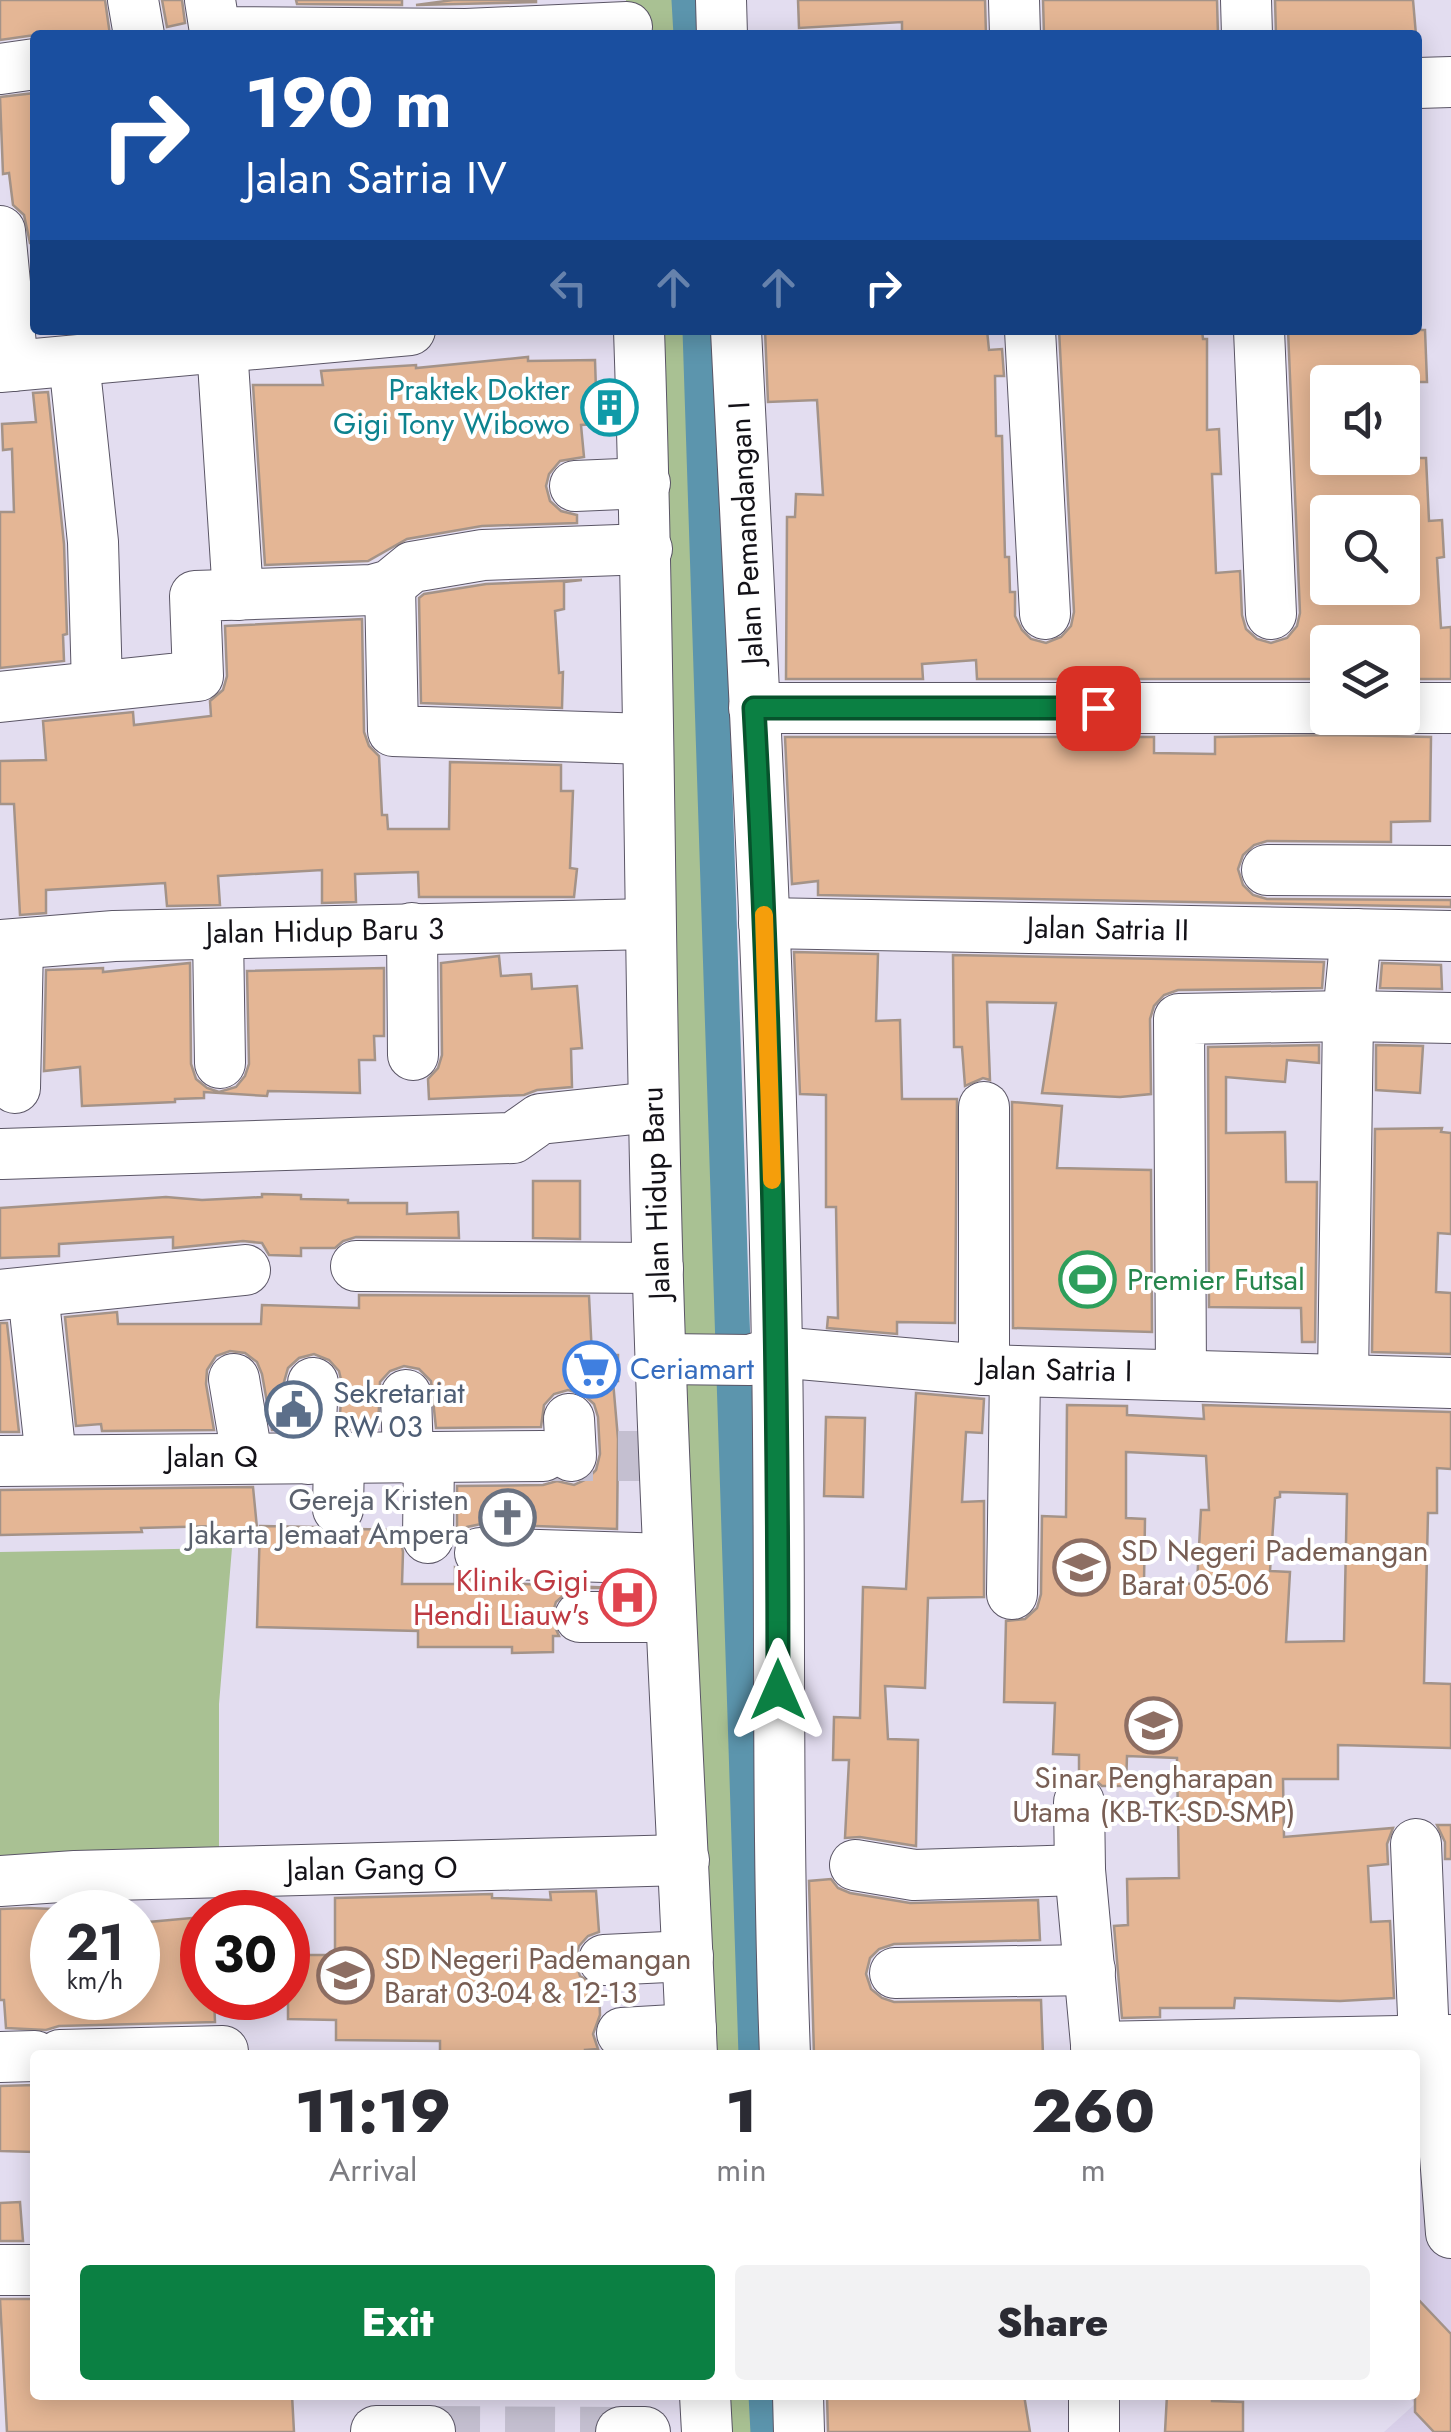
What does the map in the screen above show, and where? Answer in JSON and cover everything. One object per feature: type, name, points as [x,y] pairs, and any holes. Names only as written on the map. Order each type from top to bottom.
[{"type":"street","points":[[133,0],[138,30]]},
{"type":"street","points":[[210,0],[215,30]]},
{"type":"street","points":[[357,0],[363,30]]},
{"type":"street","points":[[460,0],[465,30]]},
{"type":"street","points":[[720,0],[722,30]]},
{"type":"street","points":[[1014,0],[1015,30]]},
{"type":"street","points":[[1246,0],[1247,30]]},
{"type":"street","points":[[553,30],[626,21]]},
{"type":"street","points":[[0,69],[30,65]]},
{"type":"street","points":[[1422,83],[1451,82]]},
{"type":"street","points":[[0,231],[6,367],[355,335]]},
{"type":"street","name":"Jalan Hidup Baru","points":[[640,335],[647,548],[654,1107],[664,1359],[653,1456],[672,1617],[691,2042]]},
{"type":"street","name":"Jalan Pemandangan I","points":[[736,335],[764,923],[764,1356],[785,2050]]},
{"type":"street","points":[[1030,335],[1045,614]]},
{"type":"street","points":[[1259,335],[1271,614]]},
{"type":"street","points":[[222,347],[238,595]]},
{"type":"street","points":[[74,361],[93,542],[97,686]]},
{"type":"street","points":[[576,486],[645,484]]},
{"type":"street","points":[[0,697],[198,676],[195,596],[372,590],[390,585],[412,567],[483,555],[647,548]]},
{"type":"street","points":[[390,585],[394,731],[648,746]]},
{"type":"street","points":[[754,708],[1310,708]]},
{"type":"street","points":[[1420,708],[1451,708]]},
{"type":"street","points":[[570,753],[648,746]]},
{"type":"street","points":[[1267,870],[1451,871]]},
{"type":"street","name":"Jalan Satria II","points":[[764,923],[1451,936]]},
{"type":"street","name":"Jalan Hidup Baru 3","points":[[9,945],[114,936],[650,924]]},
{"type":"street","points":[[412,928],[413,1055]]},
{"type":"street","points":[[218,934],[220,1063]]},
{"type":"street","points":[[1343,1380],[1348,1016],[1356,934]]},
{"type":"street","points":[[9,945],[16,1088]]},
{"type":"street","points":[[1180,1373],[1179,1020],[1451,1018]]},
{"type":"street","points":[[2,1154],[513,1138],[540,1120],[654,1107]]},
{"type":"street","points":[[984,1107],[1012,1594]]},
{"type":"street","points":[[356,1266],[658,1268]]},
{"type":"street","points":[[51,1458],[16,1294],[245,1270]]},
{"type":"street","name":"Jalan Satria I","points":[[664,1359],[764,1356],[999,1371],[1451,1383]]},
{"type":"street","points":[[234,1379],[247,1456]]},
{"type":"street","points":[[313,1384],[324,1458],[338,1509]]},
{"type":"street","points":[[406,1395],[428,1538]]},
{"type":"street","name":"Jalan Q","points":[[0,1461],[247,1456],[418,1458],[561,1444]]},
{"type":"street","points":[[480,1553],[668,1559]]},
{"type":"street","points":[[580,1617],[672,1617]]},
{"type":"street","points":[[1079,1802],[1080,1870],[1096,2050]]},
{"type":"street","points":[[1416,1844],[1437,2040],[1450,2233]]},
{"type":"street","name":"Jalan Gang O","points":[[146,1890],[684,1860]]},
{"type":"street","points":[[855,1865],[914,1875],[1080,1870]]},
{"type":"street","name":"Jalan Gang O","points":[[0,1881],[51,1890]]},
{"type":"street","points":[[604,1960],[688,1956]]},
{"type":"street","points":[[895,1972],[1090,1970]]},
{"type":"street","points":[[622,2033],[691,2042]]},
{"type":"street","points":[[1127,2050],[1437,2040]]},
{"type":"street","points":[[0,2056],[30,2056]]},
{"type":"street","points":[[0,2270],[30,2270]]},
{"type":"street","points":[[705,2400],[707,2432]]},
{"type":"street","points":[[798,2400],[799,2432]]},
{"type":"street","points":[[1094,2400],[1094,2432]]},
{"type":"street","points":[[376,2431],[430,2431]]},
{"type":"street","points":[[621,2432],[646,2432]]},
{"type":"shaded area","points":[[1420,2072],[1451,2072],[1451,2432],[1384,2432],[1415,2404],[1411,2400],[1420,2400]]},
{"type":"green space","points":[[626,0],[687,0],[689,30],[628,30]]},
{"type":"green space","points":[[639,335],[700,335],[736,1363],[755,2050],[692,2050]]},
{"type":"green space","points":[[232,1548],[219,1704],[219,1849],[0,1859],[0,1552]]},
{"type":"green space","points":[[705,2400],[766,2400],[767,2432],[707,2432]]},
{"type":"building","points":[[0,0],[105,0],[109,30],[30,30],[30,36],[0,40]]},
{"type":"building","points":[[162,0],[182,0],[185,23],[167,27]]},
{"type":"building","points":[[296,0],[402,0],[402,5],[297,4]]},
{"type":"building","points":[[453,0],[536,0],[536,2],[416,5]]},
{"type":"building","points":[[798,0],[985,0],[986,30],[902,30],[902,22],[799,28]]},
{"type":"building","points":[[1043,0],[1217,0],[1218,30],[1044,30]]},
{"type":"building","points":[[1275,0],[1413,0],[1416,30],[1276,30]]},
{"type":"building","points":[[30,94],[30,243],[24,215],[13,205],[9,173],[3,174],[0,97]]},
{"type":"building","points":[[1425,330],[1427,382],[1420,382],[1420,365],[1310,365],[1310,475],[1420,475],[1420,458],[1426,458],[1429,521],[1442,520],[1444,557],[1437,558],[1441,628],[1451,627],[1451,679],[1420,679],[1420,625],[1310,625],[1310,679],[977,679],[976,660],[922,664],[923,679],[786,679],[787,517],[795,517],[796,494],[823,495],[817,400],[768,402],[765,335],[988,335],[989,350],[1002,349],[1004,376],[995,376],[996,436],[1002,436],[1005,557],[1009,557],[1010,592],[1015,592],[1015,616],[1031,639],[1046,643],[1061,637],[1071,626],[1074,612],[1059,335],[1203,335],[1207,339],[1207,430],[1219,429],[1221,474],[1212,474],[1216,573],[1240,571],[1246,629],[1257,639],[1271,643],[1287,638],[1297,626],[1300,613],[1288,335],[1422,335]]},
{"type":"building","points":[[528,357],[528,361],[595,360],[596,390],[612,390],[613,423],[581,425],[584,457],[560,461],[549,474],[546,486],[550,501],[561,511],[577,515],[577,523],[482,526],[407,539],[368,561],[265,565],[253,385],[323,385],[321,371],[416,368]]},
{"type":"building","points":[[48,392],[64,544],[64,661],[0,668],[0,512],[14,512],[12,449],[3,450],[2,424],[36,422],[33,393]]},
{"type":"building","points":[[582,580],[564,582],[564,609],[555,611],[559,673],[563,672],[562,708],[421,703],[419,598],[424,594],[486,584]]},
{"type":"building","points":[[362,619],[364,732],[369,746],[379,756],[382,815],[387,815],[388,829],[449,829],[450,762],[561,765],[561,791],[573,791],[570,868],[577,869],[574,897],[419,897],[418,872],[355,874],[356,902],[322,903],[322,870],[218,876],[220,905],[167,906],[165,883],[46,890],[46,913],[20,915],[14,804],[0,804],[0,761],[46,760],[43,721],[133,712],[134,725],[211,716],[210,701],[223,690],[227,676],[225,626]]},
{"type":"building","points":[[785,737],[1154,737],[1154,753],[1215,754],[1215,737],[1431,737],[1430,821],[1391,822],[1391,842],[1267,841],[1254,845],[1243,855],[1238,869],[1243,885],[1253,895],[1267,899],[1451,900],[1451,907],[818,895],[818,881],[792,884]]},
{"type":"building","points":[[794,952],[878,954],[876,1021],[900,1020],[902,1099],[957,1099],[955,1323],[897,1322],[897,1334],[827,1328],[828,1317],[838,1318],[836,1207],[826,1207],[826,1095],[800,1094]]},
{"type":"building","points":[[953,955],[1324,962],[1322,988],[1178,990],[1164,995],[1154,1006],[1150,1019],[1151,1094],[1120,1097],[1042,1093],[1056,1003],[987,1002],[990,1080],[983,1078],[965,1086],[962,1047],[954,1047]]},
{"type":"building","points":[[499,956],[501,976],[531,974],[532,989],[577,986],[582,1048],[571,1049],[572,1087],[524,1095],[429,1099],[428,1079],[438,1068],[442,1055],[441,963]]},
{"type":"building","points":[[190,963],[191,1064],[196,1079],[219,1092],[236,1087],[249,1064],[247,971],[384,968],[384,1036],[374,1036],[375,1060],[359,1060],[360,1093],[268,1091],[267,1096],[204,1092],[204,1098],[175,1102],[82,1106],[80,1067],[44,1071],[46,970],[103,968],[103,972]]},
{"type":"building","points":[[1382,963],[1441,965],[1442,989],[1380,988]]},
{"type":"building","points":[[1319,1045],[1319,1063],[1287,1060],[1285,1082],[1226,1077],[1226,1133],[1285,1132],[1286,1182],[1317,1182],[1315,1342],[1302,1342],[1301,1308],[1209,1307],[1208,1047]]},
{"type":"building","points":[[1376,1045],[1423,1046],[1420,1093],[1376,1090]]},
{"type":"building","points":[[1012,1102],[1062,1106],[1057,1168],[1151,1170],[1152,1332],[1013,1328]]},
{"type":"building","points":[[1442,1128],[1441,1132],[1451,1133],[1451,1234],[1438,1233],[1436,1292],[1451,1293],[1451,1354],[1372,1352],[1375,1129]]},
{"type":"building","points":[[533,1181],[580,1181],[580,1239],[533,1238]]},
{"type":"building","points":[[301,1195],[301,1199],[348,1203],[407,1203],[407,1214],[458,1212],[459,1238],[356,1237],[335,1248],[301,1248],[301,1256],[269,1255],[262,1243],[243,1241],[173,1248],[173,1237],[59,1244],[59,1256],[0,1258],[0,1208]]},
{"type":"building","points":[[359,1295],[589,1296],[592,1355],[618,1355],[618,1381],[613,1381],[618,1439],[617,1529],[481,1524],[467,1527],[457,1537],[457,1486],[543,1485],[557,1481],[574,1485],[596,1470],[600,1454],[594,1404],[583,1394],[568,1390],[554,1394],[544,1405],[541,1427],[436,1428],[431,1381],[419,1369],[404,1366],[390,1371],[380,1382],[378,1429],[339,1429],[339,1371],[329,1360],[314,1354],[299,1358],[288,1368],[282,1430],[272,1430],[257,1362],[245,1353],[230,1351],[216,1356],[207,1370],[214,1430],[102,1431],[101,1424],[76,1426],[65,1317],[117,1312],[118,1324],[261,1324],[262,1305],[359,1308]]},
{"type":"building","points":[[0,1323],[7,1323],[19,1432],[0,1432]]},
{"type":"building","points":[[916,1393],[984,1399],[982,1433],[966,1432],[962,1502],[984,1501],[984,1597],[928,1598],[925,1688],[885,1686],[888,1739],[918,1740],[916,1846],[845,1838],[849,1760],[833,1760],[834,1717],[860,1718],[863,1587],[906,1589]]},
{"type":"building","points":[[1067,1405],[1127,1406],[1127,1415],[1204,1419],[1203,1405],[1451,1412],[1451,1469],[1437,1468],[1437,1513],[1428,1513],[1424,1683],[1451,1684],[1451,1748],[1338,1745],[1338,1779],[1283,1779],[1284,1837],[1393,1828],[1387,1844],[1388,1864],[1368,1866],[1371,1922],[1390,1921],[1394,1998],[1235,1998],[1234,2008],[1160,2008],[1160,2017],[1122,2018],[1114,1926],[1128,1925],[1127,1879],[1179,1878],[1177,1758],[1127,1756],[1126,1786],[1102,1786],[1079,1773],[1079,1755],[1053,1754],[1055,1703],[1004,1702],[1006,1621],[1025,1619],[1037,1608],[1041,1594],[1042,1516],[1066,1517]],"holes":[[[1126,1452],[1206,1456],[1209,1510],[1201,1510],[1197,1584],[1144,1582],[1145,1519],[1126,1518]],[[1280,1492],[1347,1494],[1344,1641],[1286,1642],[1290,1572],[1270,1571],[1275,1498],[1280,1497]]]},
{"type":"building","points":[[826,1417],[865,1418],[863,1497],[824,1496]]},
{"type":"building","points":[[253,1487],[257,1528],[141,1528],[142,1532],[0,1535],[0,1490]]},
{"type":"building","points":[[260,1526],[317,1527],[336,1538],[358,1529],[399,1530],[402,1584],[455,1584],[455,1568],[466,1578],[479,1582],[616,1588],[579,1588],[556,1602],[551,1618],[559,1636],[553,1636],[553,1652],[512,1653],[512,1647],[418,1647],[418,1631],[257,1627]]},
{"type":"building","points":[[1437,1825],[1451,1825],[1451,1859],[1445,1859],[1445,1842]]},
{"type":"building","points":[[831,1879],[838,1888],[850,1893],[910,1903],[1038,1900],[1040,1940],[894,1944],[879,1949],[870,1958],[866,1974],[871,1989],[894,2002],[1041,2000],[1043,2050],[814,2050],[809,1881]]},
{"type":"building","points":[[596,1891],[599,1932],[588,1936],[579,1946],[575,1960],[580,1976],[599,1987],[600,2015],[593,2034],[598,2049],[440,2050],[440,2041],[336,2040],[336,2020],[310,2019],[310,1955],[335,1955],[335,1898],[492,1894],[492,1898],[551,1900],[550,1892]]},
{"type":"building","points":[[30,1908],[30,2020],[160,2020],[160,1921],[180,1919],[180,2020],[215,2022],[59,2026],[46,2030],[6,2028],[4,2000],[0,2000],[0,1909]]},
{"type":"building","points":[[30,2085],[30,2152],[0,2151],[0,2086]]},
{"type":"building","points":[[20,2202],[23,2241],[0,2241],[0,2203]]},
{"type":"building","points":[[0,2299],[30,2299],[30,2400],[292,2400],[294,2432],[7,2432]]},
{"type":"building","points":[[1420,2301],[1451,2334],[1451,2432],[1434,2432],[1415,2412],[1415,2400],[1420,2400]]},
{"type":"building","points":[[827,2400],[1025,2400],[1030,2432],[828,2432]]},
{"type":"building","points":[[1167,2400],[1243,2402],[1243,2432],[1165,2432]]},
{"type":"waterway","points":[[689,0],[691,30]]},
{"type":"waterway","points":[[700,335],[756,2050]]},
{"type":"waterway","points":[[766,2400],[768,2432]]},
{"type":"tunnel","points":[[543,1456],[643,1456]]},
{"type":"tunnel","points":[[430,2431],[621,2432]]},
{"type":"slow traffic","points":[[764,915],[772,1180]]},
{"type":"place","name":"Praktek Dokter Gigi Tony Wibowo","points":[[609,407]]},
{"type":"place","name":"Premier Futsal","points":[[1088,1280]]},
{"type":"place","name":"Ceriamart","points":[[591,1369]]},
{"type":"place","name":"Sekretariat RW 03","points":[[294,1410]]},
{"type":"place","name":"Gereja Kristen Jakarta Jemaat Ampera","points":[[508,1517]]},
{"type":"place","name":"SD Negeri Pademangan Barat 05-06","points":[[1082,1568]]},
{"type":"place","name":"Klinik Gigi Hendi Liauw's","points":[[628,1598]]},
{"type":"place","name":"Sinar Pengharapan Utama (KB-TK-SD-SMP)","points":[[1154,1725]]},
{"type":"place","name":"SD Negeri Pademangan Barat 03-04 & 12-13","points":[[345,1976]]},
{"type":"route","points":[[778,1690],[777,1352],[754,708],[1098,708]]}]
